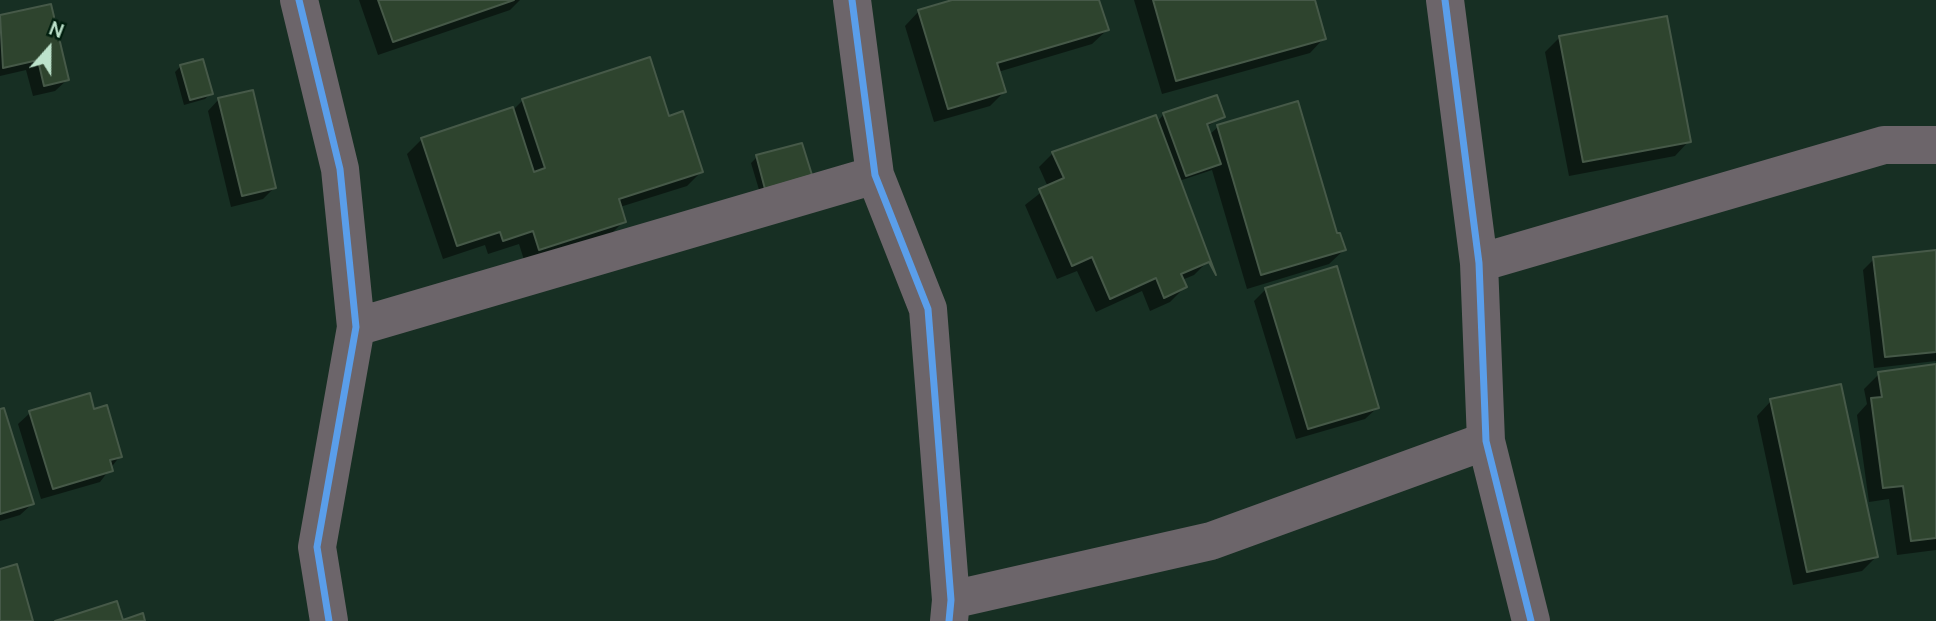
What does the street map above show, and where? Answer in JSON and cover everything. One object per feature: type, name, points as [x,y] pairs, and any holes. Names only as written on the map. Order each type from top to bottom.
[{"type":"street","points":[[299,0],[340,169],[356,327],[317,547],[329,621]]},
{"type":"street","points":[[852,0],[875,175],[928,309],[950,611],[1211,541],[1486,441]]},
{"type":"street","points":[[1445,0],[1479,263],[1486,441],[1531,621]]},
{"type":"street","points":[[1479,263],[1884,145],[1936,145]]},
{"type":"street","points":[[356,327],[875,175]]},
{"type":"building","points":[[378,0],[514,0],[393,42]]},
{"type":"building","points":[[952,0],[1099,0],[1109,30],[997,63],[1006,92],[948,109],[918,10]]},
{"type":"building","points":[[1153,0],[1315,0],[1326,39],[1176,81]]},
{"type":"building","points":[[51,4],[69,80],[44,86],[38,60],[3,68],[0,15]]},
{"type":"building","points":[[1667,16],[1691,142],[1583,162],[1559,36]]},
{"type":"building","points":[[650,57],[669,116],[683,111],[703,172],[619,199],[626,222],[539,250],[533,231],[503,241],[500,232],[457,246],[421,138],[513,107],[534,172],[545,168],[522,99]]},
{"type":"building","points":[[203,59],[213,94],[190,100],[180,65]]},
{"type":"building","points":[[253,90],[276,188],[242,196],[218,98]]},
{"type":"building","points":[[1217,95],[1225,117],[1207,124],[1221,164],[1186,176],[1163,113]]},
{"type":"building","points":[[1298,101],[1337,233],[1340,233],[1346,250],[1261,275],[1217,125]]},
{"type":"building","points":[[1156,115],[1216,275],[1209,262],[1181,274],[1187,287],[1164,298],[1156,278],[1110,299],[1092,257],[1072,266],[1039,189],[1064,178],[1052,152]]},
{"type":"building","points":[[802,143],[812,175],[765,189],[756,155]]},
{"type":"building","points":[[1936,250],[1936,352],[1885,357],[1873,257]]},
{"type":"building","points":[[1337,266],[1379,408],[1308,429],[1265,288]]},
{"type":"building","points":[[1936,364],[1936,538],[1911,541],[1903,486],[1883,488],[1871,398],[1882,397],[1878,372]]},
{"type":"building","points":[[1841,384],[1878,557],[1807,572],[1770,399]]},
{"type":"building","points":[[90,393],[94,409],[107,405],[122,457],[110,460],[113,471],[53,489],[29,411]]},
{"type":"building","points":[[4,408],[34,504],[0,514],[0,409]]},
{"type":"building","points":[[17,564],[33,621],[0,621],[0,569]]},
{"type":"building","points":[[117,601],[123,620],[143,613],[145,621],[55,621]]},
{"type":"cycle path","points":[[299,0],[340,169],[356,327],[317,547],[329,621]]},
{"type":"cycle path","points":[[852,0],[875,175],[928,309],[951,600],[949,621]]},
{"type":"cycle path","points":[[1445,0],[1479,263],[1486,441],[1531,621]]}]
